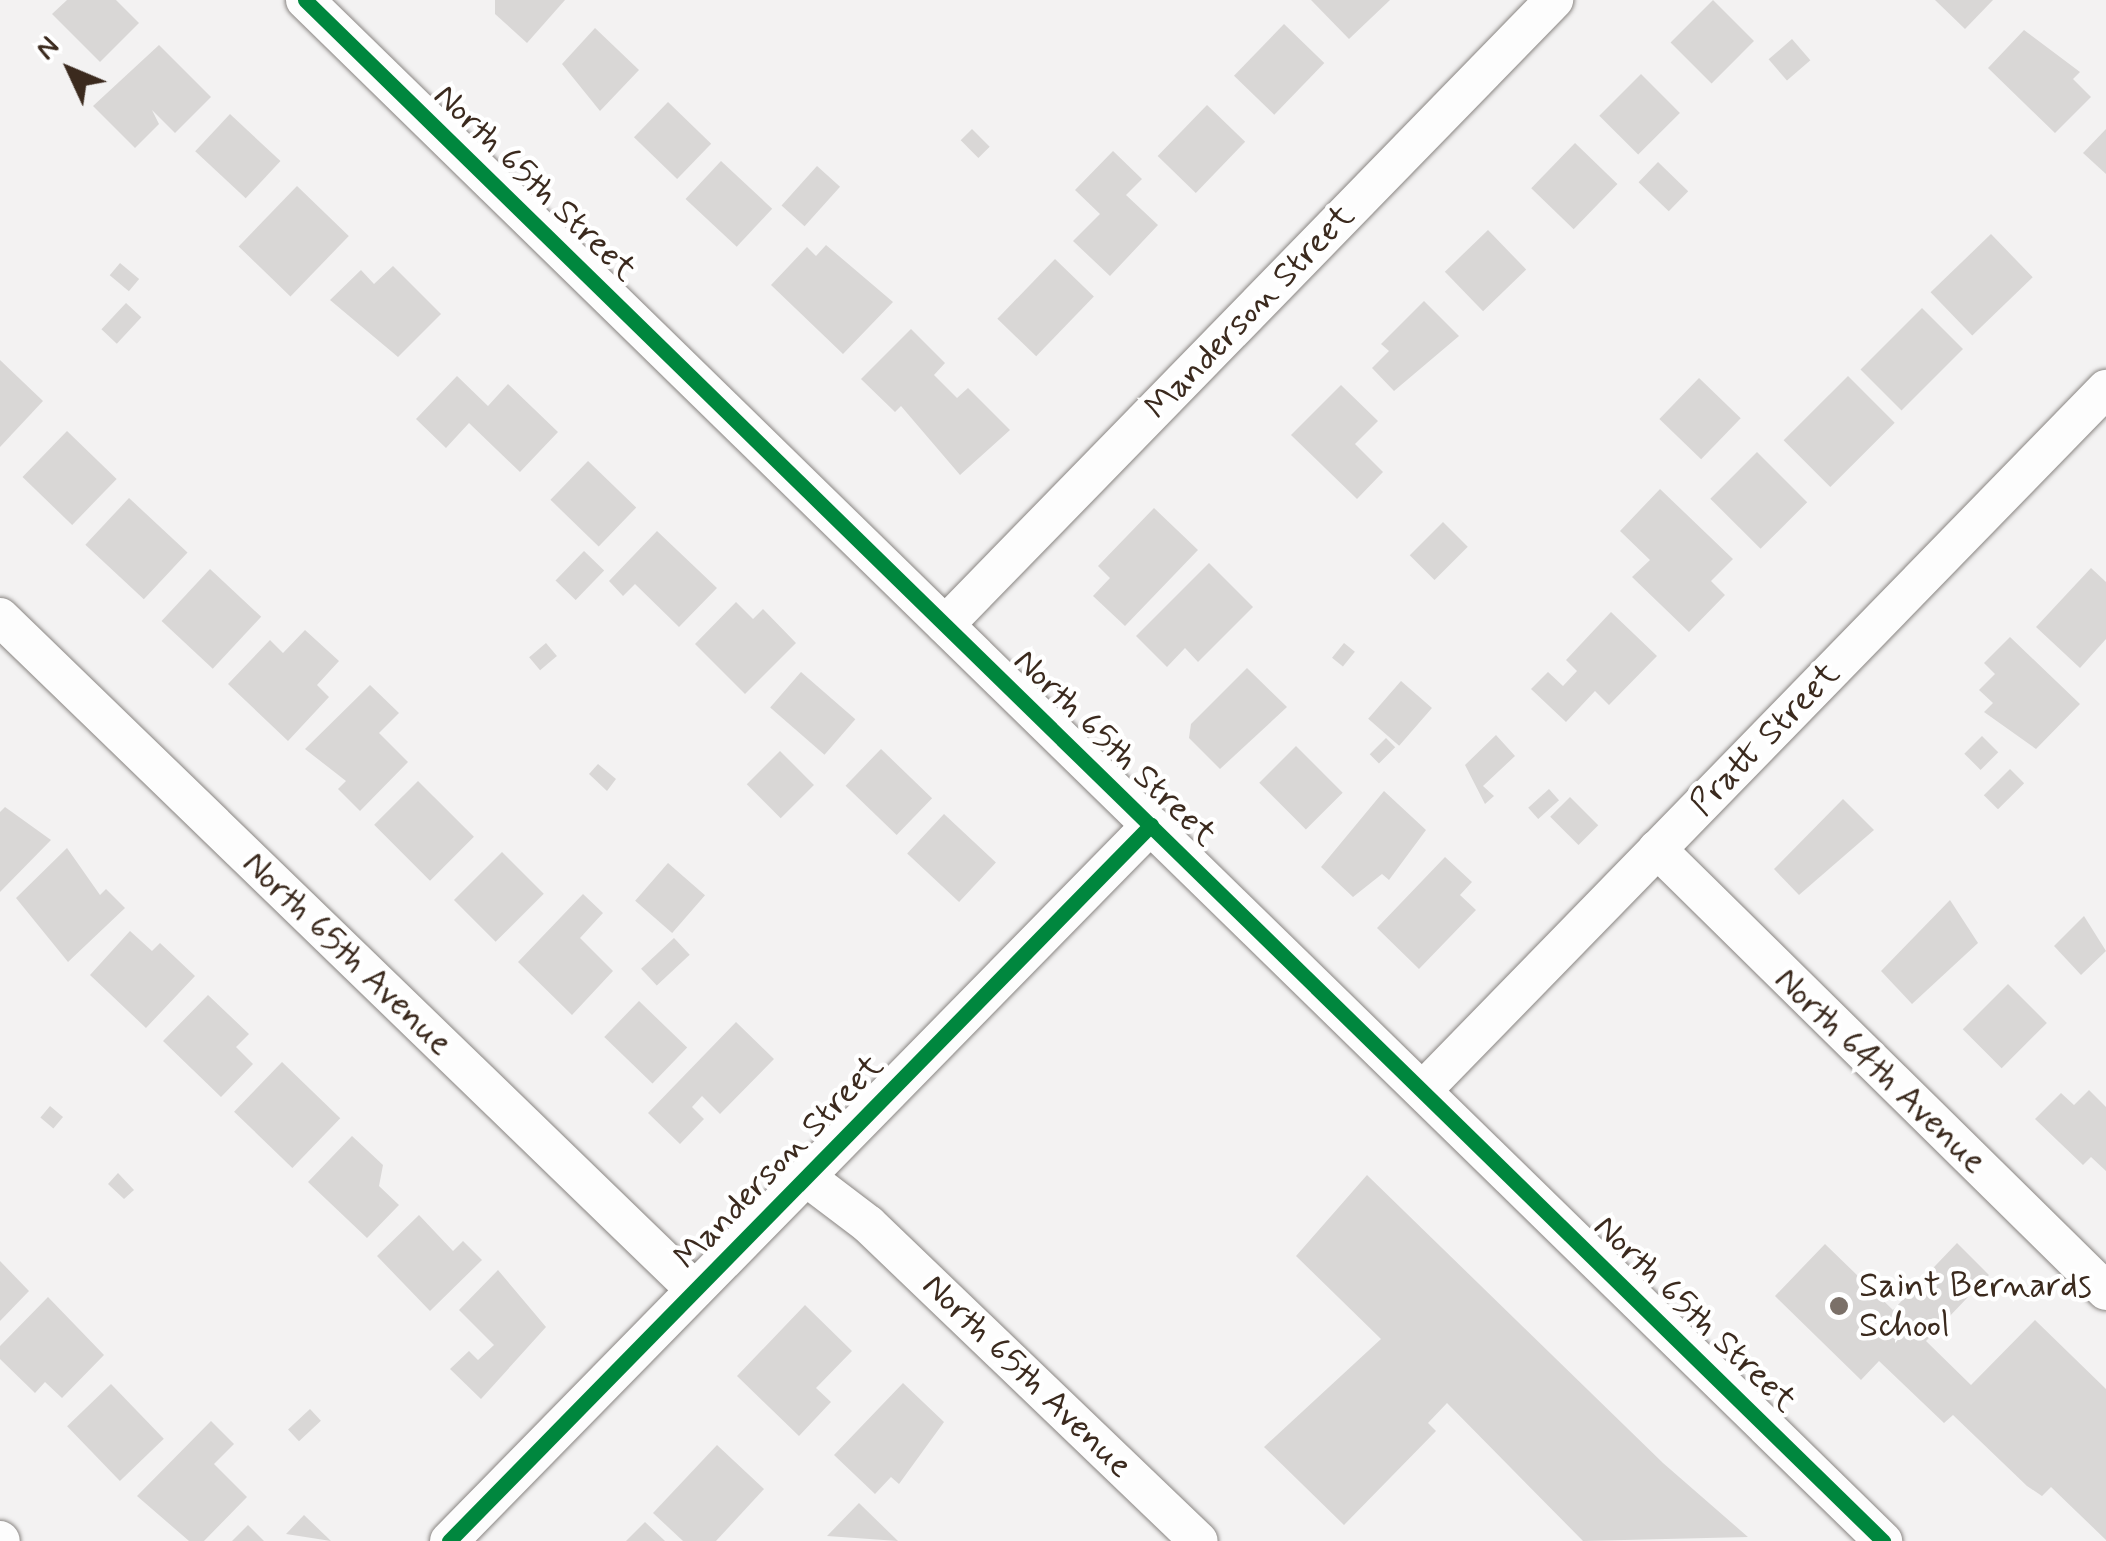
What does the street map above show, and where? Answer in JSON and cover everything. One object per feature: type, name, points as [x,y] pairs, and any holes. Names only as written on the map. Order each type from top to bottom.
[{"type":"street","name":"North 65th Street","points":[[305,0],[1883,1541]]},
{"type":"street","name":"Manderson Street","points":[[946,625],[1554,0]]},
{"type":"street","name":"Pratt Street","points":[[1424,1090],[2106,389]]},
{"type":"street","name":"North 65th Avenue","points":[[0,617],[695,1290]]},
{"type":"street","name":"Manderson Street","points":[[449,1541],[1151,825]]},
{"type":"street","name":"North 64th Avenue","points":[[1658,849],[2106,1291]]},
{"type":"street","name":"North 65th Avenue","points":[[806,1177],[868,1224],[1199,1541]]},
{"type":"building","points":[[67,0],[116,0],[139,23],[100,62],[52,14]]},
{"type":"building","points":[[495,0],[565,0],[527,43],[495,14]]},
{"type":"building","points":[[1311,0],[1390,0],[1349,39]]},
{"type":"building","points":[[1713,0],[1754,41],[1712,83],[1671,42]]},
{"type":"building","points":[[1935,0],[1993,0],[1965,29]]},
{"type":"building","points":[[1284,24],[1324,63],[1274,115],[1234,76]]},
{"type":"building","points":[[595,28],[639,70],[600,111],[562,64]]},
{"type":"building","points":[[2024,30],[2080,72],[2073,79],[2091,97],[2055,133],[1988,68]]},
{"type":"building","points":[[1792,39],[1810,60],[1787,80],[1769,59]]},
{"type":"building","points":[[159,45],[211,97],[175,133],[152,110],[159,124],[135,148],[93,106]]},
{"type":"building","points":[[1641,74],[1680,113],[1638,155],[1599,116]]},
{"type":"building","points":[[668,102],[711,144],[677,179],[634,137]]},
{"type":"building","points":[[1207,105],[1245,142],[1196,193],[1158,156]]},
{"type":"building","points":[[230,114],[280,161],[246,198],[195,151]]},
{"type":"building","points":[[972,129],[990,147],[978,158],[961,140]]},
{"type":"building","points":[[2106,129],[2106,174],[2083,153]]},
{"type":"building","points":[[1575,143],[1617,184],[1574,229],[1531,188]]},
{"type":"building","points":[[1113,151],[1142,179],[1126,195],[1158,225],[1110,276],[1073,241],[1100,214],[1075,190]]},
{"type":"building","points":[[721,161],[772,209],[737,247],[686,199]]},
{"type":"building","points":[[1658,162],[1688,191],[1669,211],[1639,182]]},
{"type":"building","points":[[817,166],[840,187],[805,226],[782,205]]},
{"type":"building","points":[[297,186],[349,236],[290,296],[239,246]]},
{"type":"building","points":[[1488,230],[1526,270],[1483,311],[1445,272]]},
{"type":"building","points":[[1991,234],[2033,277],[1972,336],[1931,292]]},
{"type":"building","points":[[826,245],[893,302],[843,354],[771,285],[807,247],[816,256]]},
{"type":"building","points":[[1055,259],[1094,297],[1036,356],[997,319]]},
{"type":"building","points":[[120,263],[139,279],[129,291],[110,275]]},
{"type":"building","points":[[393,266],[441,314],[398,357],[330,300],[361,270],[374,284]]},
{"type":"building","points":[[1424,301],[1459,336],[1394,391],[1372,368],[1389,351],[1381,344]]},
{"type":"building","points":[[126,303],[141,317],[117,344],[101,329]]},
{"type":"building","points":[[1922,308],[1963,349],[1901,411],[1860,370]]},
{"type":"building","points":[[911,329],[945,363],[934,375],[957,398],[968,388],[1010,430],[960,475],[901,406],[895,412],[861,379]]},
{"type":"building","points":[[0,360],[43,401],[0,447]]},
{"type":"building","points":[[457,376],[488,406],[508,384],[558,432],[520,472],[469,423],[446,448],[416,419]]},
{"type":"building","points":[[1848,376],[1895,423],[1830,487],[1784,440]]},
{"type":"building","points":[[1699,378],[1741,418],[1701,459],[1659,419]]},
{"type":"building","points":[[1341,385],[1378,421],[1355,444],[1383,472],[1357,499],[1291,435]]},
{"type":"building","points":[[67,431],[117,479],[72,525],[23,477]]},
{"type":"building","points":[[1757,452],[1807,502],[1761,549],[1710,499]]},
{"type":"building","points":[[588,461],[636,508],[599,546],[550,500]]},
{"type":"building","points":[[1660,489],[1733,559],[1711,581],[1725,595],[1689,632],[1632,577],[1650,560],[1620,531]]},
{"type":"building","points":[[129,498],[188,553],[144,599],[85,545]]},
{"type":"building","points":[[1154,508],[1198,550],[1125,626],[1093,596],[1110,578],[1098,566]]},
{"type":"building","points":[[1443,522],[1468,547],[1435,580],[1410,555]]},
{"type":"building","points":[[657,531],[717,588],[679,627],[635,584],[623,596],[609,581]]},
{"type":"building","points":[[584,551],[604,570],[576,600],[556,580]]},
{"type":"building","points":[[1209,563],[1253,607],[1198,662],[1185,648],[1167,667],[1136,636]]},
{"type":"building","points":[[2091,568],[2106,582],[2106,639],[2080,668],[2036,627]]},
{"type":"building","points":[[210,569],[261,617],[213,669],[162,621]]},
{"type":"building","points":[[736,602],[753,619],[763,609],[796,643],[745,694],[695,644]]},
{"type":"building","points":[[1611,612],[1657,656],[1609,705],[1595,691],[1566,722],[1531,689],[1548,672],[1563,686],[1577,671],[1566,660]]},
{"type":"building","points":[[305,630],[339,661],[317,685],[329,697],[288,741],[228,684],[270,640],[283,653]]},
{"type":"building","points":[[2010,637],[2080,704],[2036,749],[1984,712],[1993,703],[1979,690],[1995,674],[1984,663]]},
{"type":"building","points":[[546,643],[557,656],[540,670],[529,657]]},
{"type":"building","points":[[1344,643],[1355,652],[1343,667],[1332,658]]},
{"type":"building","points":[[1247,668],[1287,707],[1220,769],[1189,738],[1191,724]]},
{"type":"building","points":[[801,672],[855,719],[825,755],[770,707]]},
{"type":"building","points":[[1401,681],[1432,708],[1399,746],[1368,719]]},
{"type":"building","points":[[370,685],[399,713],[379,733],[408,762],[360,811],[338,789],[346,781],[305,749]]},
{"type":"building","points":[[1496,735],[1515,756],[1483,786],[1494,796],[1485,804],[1465,765]]},
{"type":"building","points":[[1982,736],[1998,752],[1981,770],[1964,754]]},
{"type":"building","points":[[1386,738],[1395,747],[1379,763],[1370,754]]},
{"type":"building","points":[[1296,746],[1343,793],[1306,829],[1259,783]]},
{"type":"building","points":[[881,749],[932,798],[897,835],[846,786]]},
{"type":"building","points":[[780,751],[814,785],[781,818],[747,784]]},
{"type":"building","points":[[598,764],[616,779],[607,791],[589,774]]},
{"type":"building","points":[[2010,769],[2024,783],[1998,809],[1984,795]]},
{"type":"building","points":[[418,781],[474,837],[430,881],[374,825]]},
{"type":"building","points":[[1549,789],[1559,800],[1538,819],[1528,808]]},
{"type":"building","points":[[1384,791],[1426,830],[1389,880],[1382,874],[1353,897],[1321,867]]},
{"type":"building","points":[[1570,797],[1598,825],[1578,845],[1550,817]]},
{"type":"building","points":[[1843,799],[1874,830],[1799,895],[1774,869]]},
{"type":"building","points":[[5,807],[51,840],[0,892],[0,812]]},
{"type":"building","points":[[944,814],[996,862],[959,902],[907,853]]},
{"type":"building","points":[[67,848],[100,895],[106,889],[125,908],[68,962],[16,898]]},
{"type":"building","points":[[502,852],[544,894],[496,942],[454,900]]},
{"type":"building","points":[[1445,857],[1472,882],[1460,895],[1476,910],[1419,969],[1377,928]]},
{"type":"building","points":[[668,863],[705,895],[672,933],[635,901]]},
{"type":"building","points":[[583,894],[603,913],[580,938],[613,971],[572,1015],[518,962]]},
{"type":"building","points":[[1950,900],[1978,943],[1912,1004],[1881,971]]},
{"type":"building","points":[[2084,916],[2106,951],[2081,975],[2054,946]]},
{"type":"building","points":[[130,931],[152,951],[160,943],[195,976],[146,1028],[90,975]]},
{"type":"building","points":[[674,938],[690,955],[657,986],[641,969]]},
{"type":"building","points":[[2008,984],[2047,1023],[2002,1068],[1963,1029]]},
{"type":"building","points":[[208,995],[249,1034],[236,1047],[253,1064],[221,1097],[163,1041]]},
{"type":"building","points":[[639,1001],[687,1048],[652,1084],[604,1037]]},
{"type":"building","points":[[736,1022],[774,1059],[720,1114],[702,1096],[692,1107],[704,1119],[680,1144],[648,1113]]},
{"type":"building","points":[[282,1062],[340,1118],[292,1168],[234,1112]]},
{"type":"building","points":[[2089,1090],[2106,1107],[2106,1171],[2091,1157],[2083,1165],[2035,1119],[2061,1093],[2074,1105]]},
{"type":"building","points":[[50,1106],[63,1117],[53,1128],[40,1117]]},
{"type":"building","points":[[352,1136],[383,1165],[379,1186],[399,1205],[367,1238],[308,1182]]},
{"type":"building","points":[[118,1173],[134,1190],[124,1199],[108,1184]]},
{"type":"building","points":[[1367,1175],[1663,1463],[1748,1537],[1583,1541],[1447,1403],[1428,1423],[1436,1431],[1344,1525],[1264,1447],[1381,1339],[1296,1256]]},
{"type":"building","points":[[419,1215],[453,1251],[463,1241],[482,1260],[430,1311],[377,1256]]},
{"type":"building","points":[[1957,1243],[1989,1275],[1926,1341],[1971,1385],[2035,1320],[2106,1389],[2106,1540],[2051,1487],[2042,1496],[2027,1486],[1953,1415],[1944,1423],[1879,1361],[1861,1380],[1775,1296],[1825,1244],[1893,1310]]},
{"type":"building","points":[[0,1261],[29,1291],[0,1321]]},
{"type":"building","points":[[498,1270],[546,1327],[481,1399],[450,1369],[469,1351],[478,1360],[494,1345],[459,1310]]},
{"type":"building","points":[[48,1297],[104,1355],[62,1398],[45,1382],[35,1393],[0,1359],[0,1346]]},
{"type":"building","points":[[805,1305],[852,1351],[816,1388],[831,1402],[799,1436],[737,1376]]},
{"type":"building","points":[[903,1383],[944,1422],[899,1484],[891,1477],[875,1494],[834,1455]]},
{"type":"building","points":[[111,1384],[164,1439],[120,1481],[67,1426]]},
{"type":"building","points":[[310,1409],[321,1421],[299,1441],[288,1429]]},
{"type":"building","points":[[211,1421],[234,1444],[214,1464],[247,1497],[204,1541],[189,1541],[137,1496]]},
{"type":"building","points":[[717,1445],[764,1489],[716,1541],[683,1541],[653,1513]]},
{"type":"building","points":[[859,1503],[898,1541],[827,1536]]},
{"type":"building","points":[[304,1515],[331,1541],[286,1534]]},
{"type":"building","points":[[645,1522],[665,1541],[626,1541]]},
{"type":"building","points":[[248,1525],[264,1541],[232,1541]]},
{"type":"cycle path","points":[[305,0],[1883,1541]]},
{"type":"cycle path","points":[[449,1541],[1151,825]]},
{"type":"place","name":"Saint Bernards School","points":[[1839,1306]]}]
